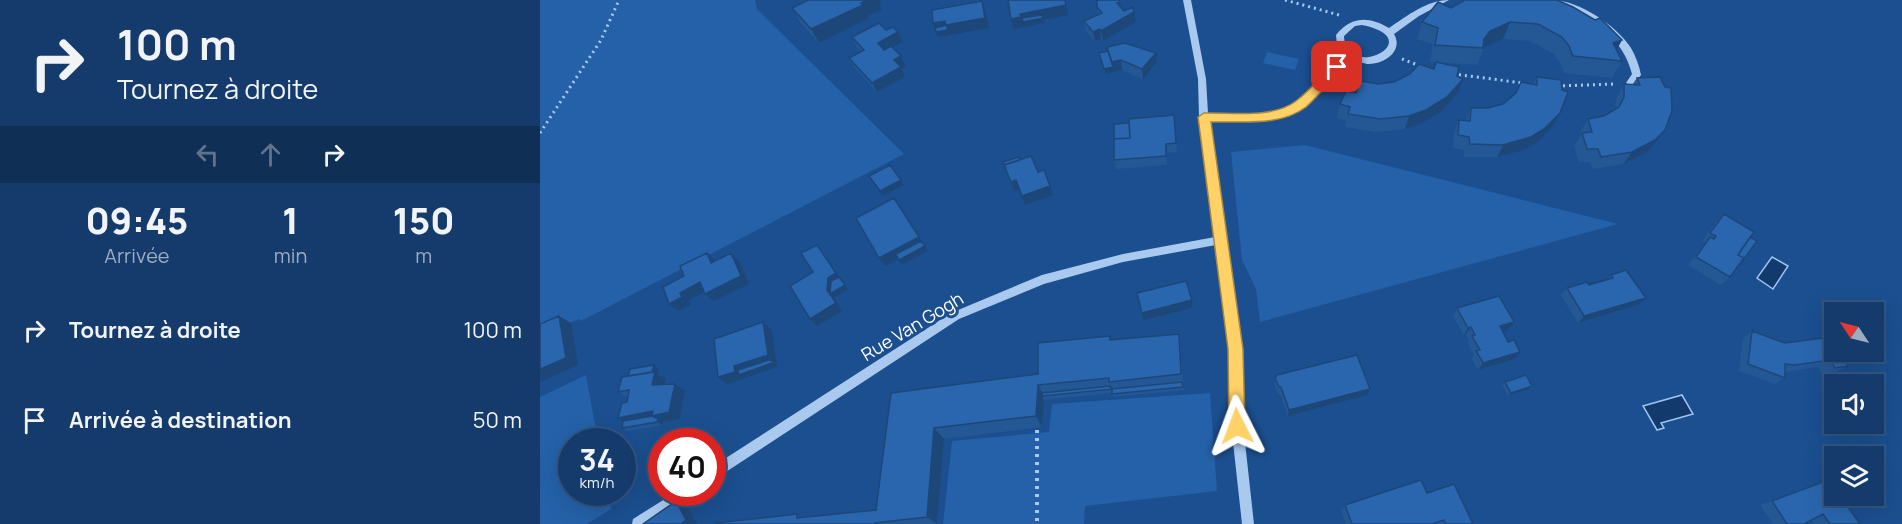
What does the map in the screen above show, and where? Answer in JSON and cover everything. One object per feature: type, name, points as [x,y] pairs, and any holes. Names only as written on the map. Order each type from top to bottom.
[{"type":"street","points":[[1187,0],[1202,79],[1204,117],[1236,349],[1235,406],[1248,524]]},
{"type":"street","points":[[1390,32],[1416,14],[1445,0]]},
{"type":"street","points":[[1556,0],[1581,10],[1618,38],[1634,59],[1637,75],[1630,83]]},
{"type":"street","points":[[1362,22],[1383,26],[1394,39],[1395,47],[1390,53],[1372,60],[1351,56],[1343,50],[1340,35],[1344,28],[1362,22]]},
{"type":"street","points":[[1204,117],[1272,116],[1288,111],[1301,104],[1325,78],[1351,56]]},
{"type":"street","name":"Rue Van Gogh","points":[[726,466],[955,316],[1042,280],[1123,258],[1221,240]]},
{"type":"street","points":[[638,524],[666,506]]},
{"type":"path","points":[[540,133],[601,40],[619,0]]},
{"type":"path","points":[[1390,53],[1427,68]]},
{"type":"path","points":[[1448,73],[1527,84]]},
{"type":"path","points":[[1548,85],[1570,87],[1630,83]]},
{"type":"path","points":[[1036,524],[1037,430]]},
{"type":"shaded area","points":[[540,0],[755,0],[757,9],[904,154],[581,321],[579,319],[540,335]]},
{"type":"shaded area","points":[[1267,52],[1299,59],[1295,70],[1263,63]]},
{"type":"shaded area","points":[[1305,145],[1618,224],[1260,322],[1256,289],[1242,260],[1231,152]]},
{"type":"shaded area","points":[[1772,257],[1788,266],[1773,289],[1757,278]]},
{"type":"shaded area","points":[[586,375],[596,428],[558,428],[558,506],[610,506],[611,509],[587,524],[540,524],[540,397]]},
{"type":"shaded area","points":[[1210,393],[1217,491],[1085,506],[1084,524],[943,524],[952,441],[1049,432],[1052,404]]},
{"type":"shaded area","points":[[1682,395],[1693,414],[1661,423],[1664,428],[1657,430],[1643,406]]},
{"type":"building","points":[[808,0],[867,0],[861,3],[863,5],[811,29],[792,8]]},
{"type":"building","points":[[1008,0],[1065,0],[1066,5],[1020,14],[1021,17],[1011,19]]},
{"type":"building","points":[[1097,0],[1119,0],[1120,3],[1117,3],[1124,11],[1133,7],[1134,12],[1101,31],[1100,29],[1093,32],[1084,21],[1102,13],[1097,7]]},
{"type":"building","points":[[1465,0],[1557,0],[1595,20],[1600,18],[1622,40],[1613,43],[1622,61],[1573,56],[1562,37],[1538,24],[1510,22],[1490,31],[1484,39],[1483,48],[1435,45],[1438,28],[1422,22],[1438,2],[1451,8]]},
{"type":"building","points":[[982,1],[985,18],[946,25],[945,21],[933,23],[932,10]]},
{"type":"building","points":[[1042,15],[1043,18],[1023,22],[1022,18]]},
{"type":"building","points":[[879,23],[886,30],[893,27],[898,32],[878,43],[884,50],[891,46],[901,56],[894,60],[901,67],[872,83],[849,58],[864,50],[852,37]]},
{"type":"building","points":[[946,25],[948,30],[936,32],[935,28]]},
{"type":"building","points":[[1125,43],[1156,53],[1142,69],[1121,60],[1112,62],[1107,47]]},
{"type":"building","points":[[1108,51],[1113,67],[1104,69],[1099,53]]},
{"type":"building","points":[[1436,62],[1459,67],[1457,76],[1463,79],[1447,97],[1426,110],[1409,116],[1380,119],[1348,114],[1350,107],[1340,104],[1346,91],[1356,93],[1361,81],[1378,84],[1394,82],[1410,74],[1419,64],[1434,69]]},
{"type":"building","points":[[1537,77],[1561,80],[1562,90],[1568,92],[1560,113],[1544,129],[1531,137],[1503,145],[1470,144],[1469,137],[1458,135],[1459,120],[1470,121],[1471,108],[1488,108],[1503,104],[1516,93],[1521,82],[1537,85]]},
{"type":"building","points":[[1660,77],[1665,87],[1671,88],[1672,111],[1665,130],[1655,140],[1632,152],[1601,157],[1598,149],[1587,149],[1582,133],[1592,132],[1588,119],[1604,116],[1619,107],[1624,97],[1624,84],[1640,85],[1637,78]]},
{"type":"building","points":[[1174,115],[1176,143],[1166,144],[1166,156],[1114,160],[1114,139],[1130,138],[1129,119]]},
{"type":"building","points":[[1129,123],[1130,138],[1114,139],[1114,124]]},
{"type":"building","points":[[1031,156],[1038,172],[1044,170],[1050,186],[1022,196],[1016,180],[1011,182],[1004,165]]},
{"type":"building","points":[[1019,157],[1020,160],[1004,165],[1003,162]]},
{"type":"building","points":[[890,165],[901,180],[880,191],[869,176]]},
{"type":"building","points":[[894,198],[919,237],[879,258],[856,218]]},
{"type":"building","points":[[1724,214],[1754,232],[1738,255],[1744,258],[1730,277],[1696,257],[1710,237],[1714,239],[1716,236],[1710,233]]},
{"type":"building","points":[[1750,237],[1757,241],[1741,263],[1744,258],[1738,255]]},
{"type":"building","points":[[921,241],[925,246],[899,260],[896,254]]},
{"type":"building","points":[[817,245],[836,273],[828,278],[827,290],[836,303],[810,319],[790,286],[813,272],[801,253]]},
{"type":"building","points":[[707,253],[711,263],[731,253],[741,276],[705,294],[700,282],[680,293],[682,297],[669,304],[663,287],[684,276],[680,266]]},
{"type":"building","points":[[1626,270],[1646,298],[1584,316],[1567,288],[1613,278],[1611,275]]},
{"type":"building","points":[[839,277],[845,285],[830,294],[831,281]]},
{"type":"building","points":[[1186,281],[1192,300],[1142,313],[1137,293]]},
{"type":"building","points":[[1499,296],[1514,322],[1500,326],[1508,342],[1514,340],[1520,352],[1483,363],[1476,351],[1480,350],[1472,336],[1475,335],[1471,327],[1468,328],[1457,308]]},
{"type":"building","points":[[559,316],[566,358],[540,369],[540,324]]},
{"type":"building","points":[[763,322],[768,355],[734,366],[735,372],[718,377],[714,339]]},
{"type":"building","points":[[1752,331],[1785,343],[1824,338],[1824,361],[1795,365],[1785,364],[1785,378],[1748,364]]},
{"type":"building","points":[[1179,334],[1181,374],[1109,382],[1109,378],[1038,385],[1036,416],[934,428],[927,517],[875,524],[715,524],[797,514],[797,518],[876,510],[891,393],[1038,374],[1038,343],[1110,336],[1110,340]]},
{"type":"building","points":[[1357,355],[1370,389],[1289,410],[1281,387],[1275,378],[1277,375]]},
{"type":"building","points":[[772,359],[772,363],[739,375],[738,370]]},
{"type":"building","points":[[1831,362],[1846,362],[1848,366],[1835,368]]},
{"type":"building","points":[[654,365],[652,372],[628,376],[630,369]]},
{"type":"building","points":[[655,372],[652,385],[675,384],[669,412],[652,416],[653,411],[618,418],[622,403],[627,402],[629,390],[618,392],[622,377]]},
{"type":"building","points":[[1526,375],[1532,386],[1511,393],[1505,382]]},
{"type":"building","points":[[1182,382],[1183,387],[1112,394],[1112,389]]},
{"type":"building","points":[[1110,386],[1112,389],[1042,396],[1042,393]]},
{"type":"building","points":[[652,416],[658,419],[657,422],[622,428],[623,421]]},
{"type":"building","points":[[1421,480],[1427,493],[1454,484],[1473,524],[1446,524],[1444,520],[1432,524],[1352,524],[1345,505]]},
{"type":"building","points":[[1824,482],[1824,506],[1847,506],[1860,524],[1830,524],[1823,514],[1804,524],[1787,524],[1772,501]]},
{"type":"building","points":[[669,506],[679,506],[686,520],[681,524],[643,524]]},
{"type":"route","points":[[1237,426],[1236,349],[1204,117],[1248,118],[1272,116],[1288,111],[1301,104],[1337,67]]}]
